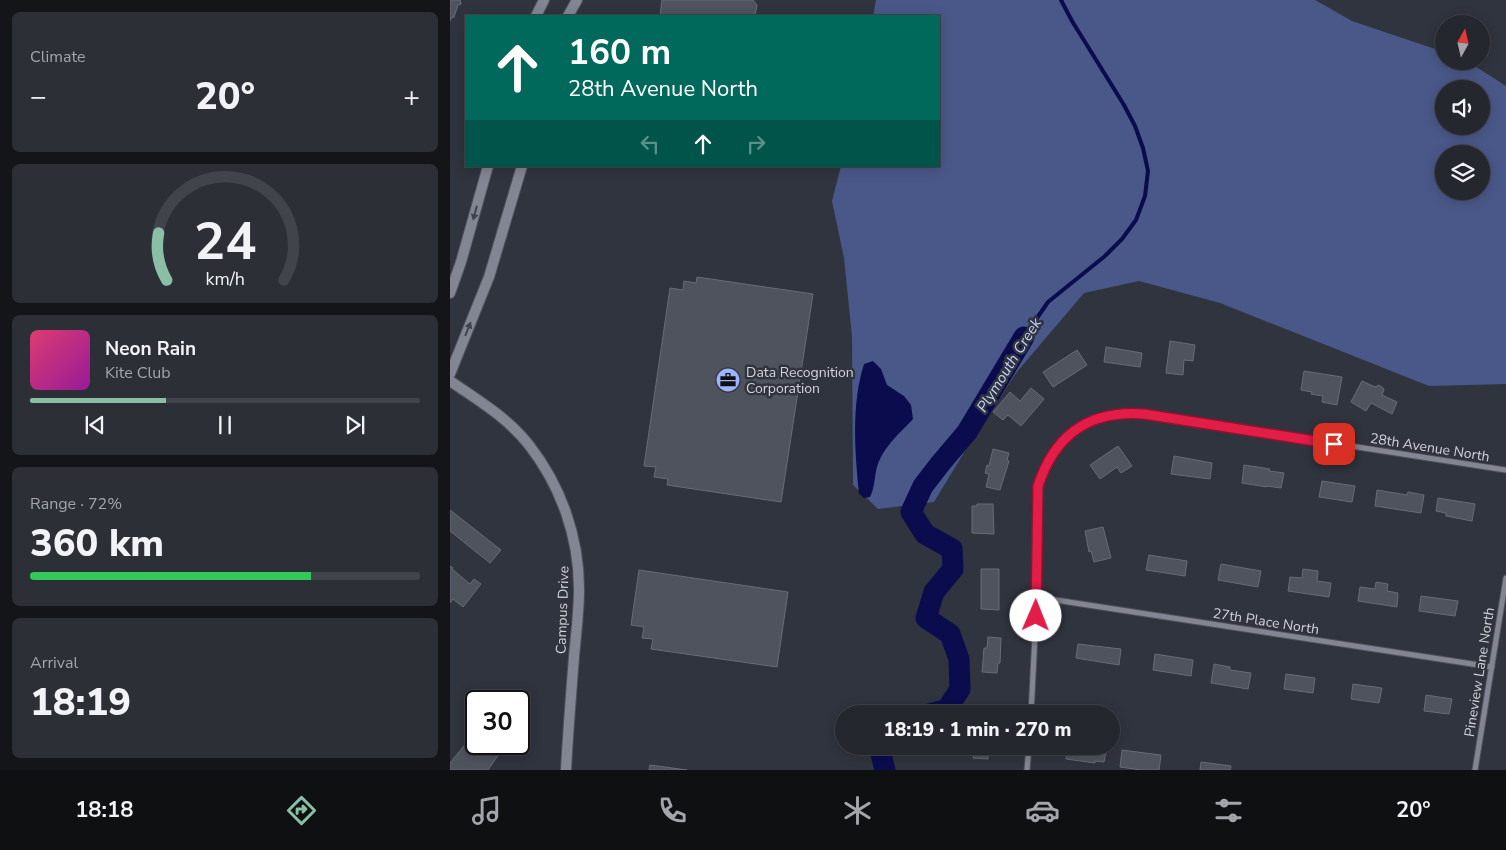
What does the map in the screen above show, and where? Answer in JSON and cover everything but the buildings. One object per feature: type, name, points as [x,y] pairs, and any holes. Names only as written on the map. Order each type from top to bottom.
[{"type":"street","points":[[536,15],[544,0]]},
{"type":"street","points":[[569,15],[577,0]]},
{"type":"street","points":[[450,292],[461,262],[488,167]]},
{"type":"street","points":[[450,374],[490,277],[522,167]]},
{"type":"street","name":"Campus Drive","points":[[450,381],[482,402],[528,444],[546,470],[561,498],[571,527],[577,558],[579,589],[566,770]]},
{"type":"street","name":"28th Avenue North","points":[[1031,705],[1038,486],[1052,454],[1063,440],[1076,429],[1092,420],[1126,413],[1144,414],[1506,470]]},
{"type":"street","name":"Pineview Lane North","points":[[1475,770],[1506,578]]},
{"type":"street","name":"27th Place North","points":[[1036,597],[1492,667]]},
{"type":"street","points":[[1027,770],[1028,755]]},
{"type":"shaded area","points":[[876,0],[1315,0],[1352,21],[1435,49],[1435,70],[1481,70],[1506,86],[1506,384],[1429,386],[1220,303],[1139,281],[1084,293],[1016,373],[934,502],[878,509],[853,485],[852,336],[844,258],[832,201],[841,167],[940,167],[940,15],[873,15]]},
{"type":"shaded area","points":[[873,361],[881,369],[887,385],[904,396],[911,405],[913,419],[883,453],[877,467],[872,493],[870,497],[864,498],[859,494],[855,445],[857,396],[864,364]]},
{"type":"waterway","name":"Plymouth Creek","points":[[1024,337],[1048,302],[1105,256],[1122,239],[1136,220],[1145,196],[1148,171],[1143,148],[1135,126],[1061,0]]},
{"type":"waterway","name":"Plymouth Creek","points":[[950,705],[960,689],[959,659],[950,634],[926,618],[934,592],[953,569],[952,549],[925,534],[911,512],[923,486],[967,432],[1024,337]]},
{"type":"waterway","name":"Plymouth Creek","points":[[881,755],[885,770]]},
{"type":"place","name":"Data Recognition Corporation","points":[[728,380]]},
{"type":"route","points":[[1036,616],[1038,486],[1052,454],[1063,440],[1076,429],[1092,420],[1109,415],[1126,413],[1144,414],[1334,444]]}]
